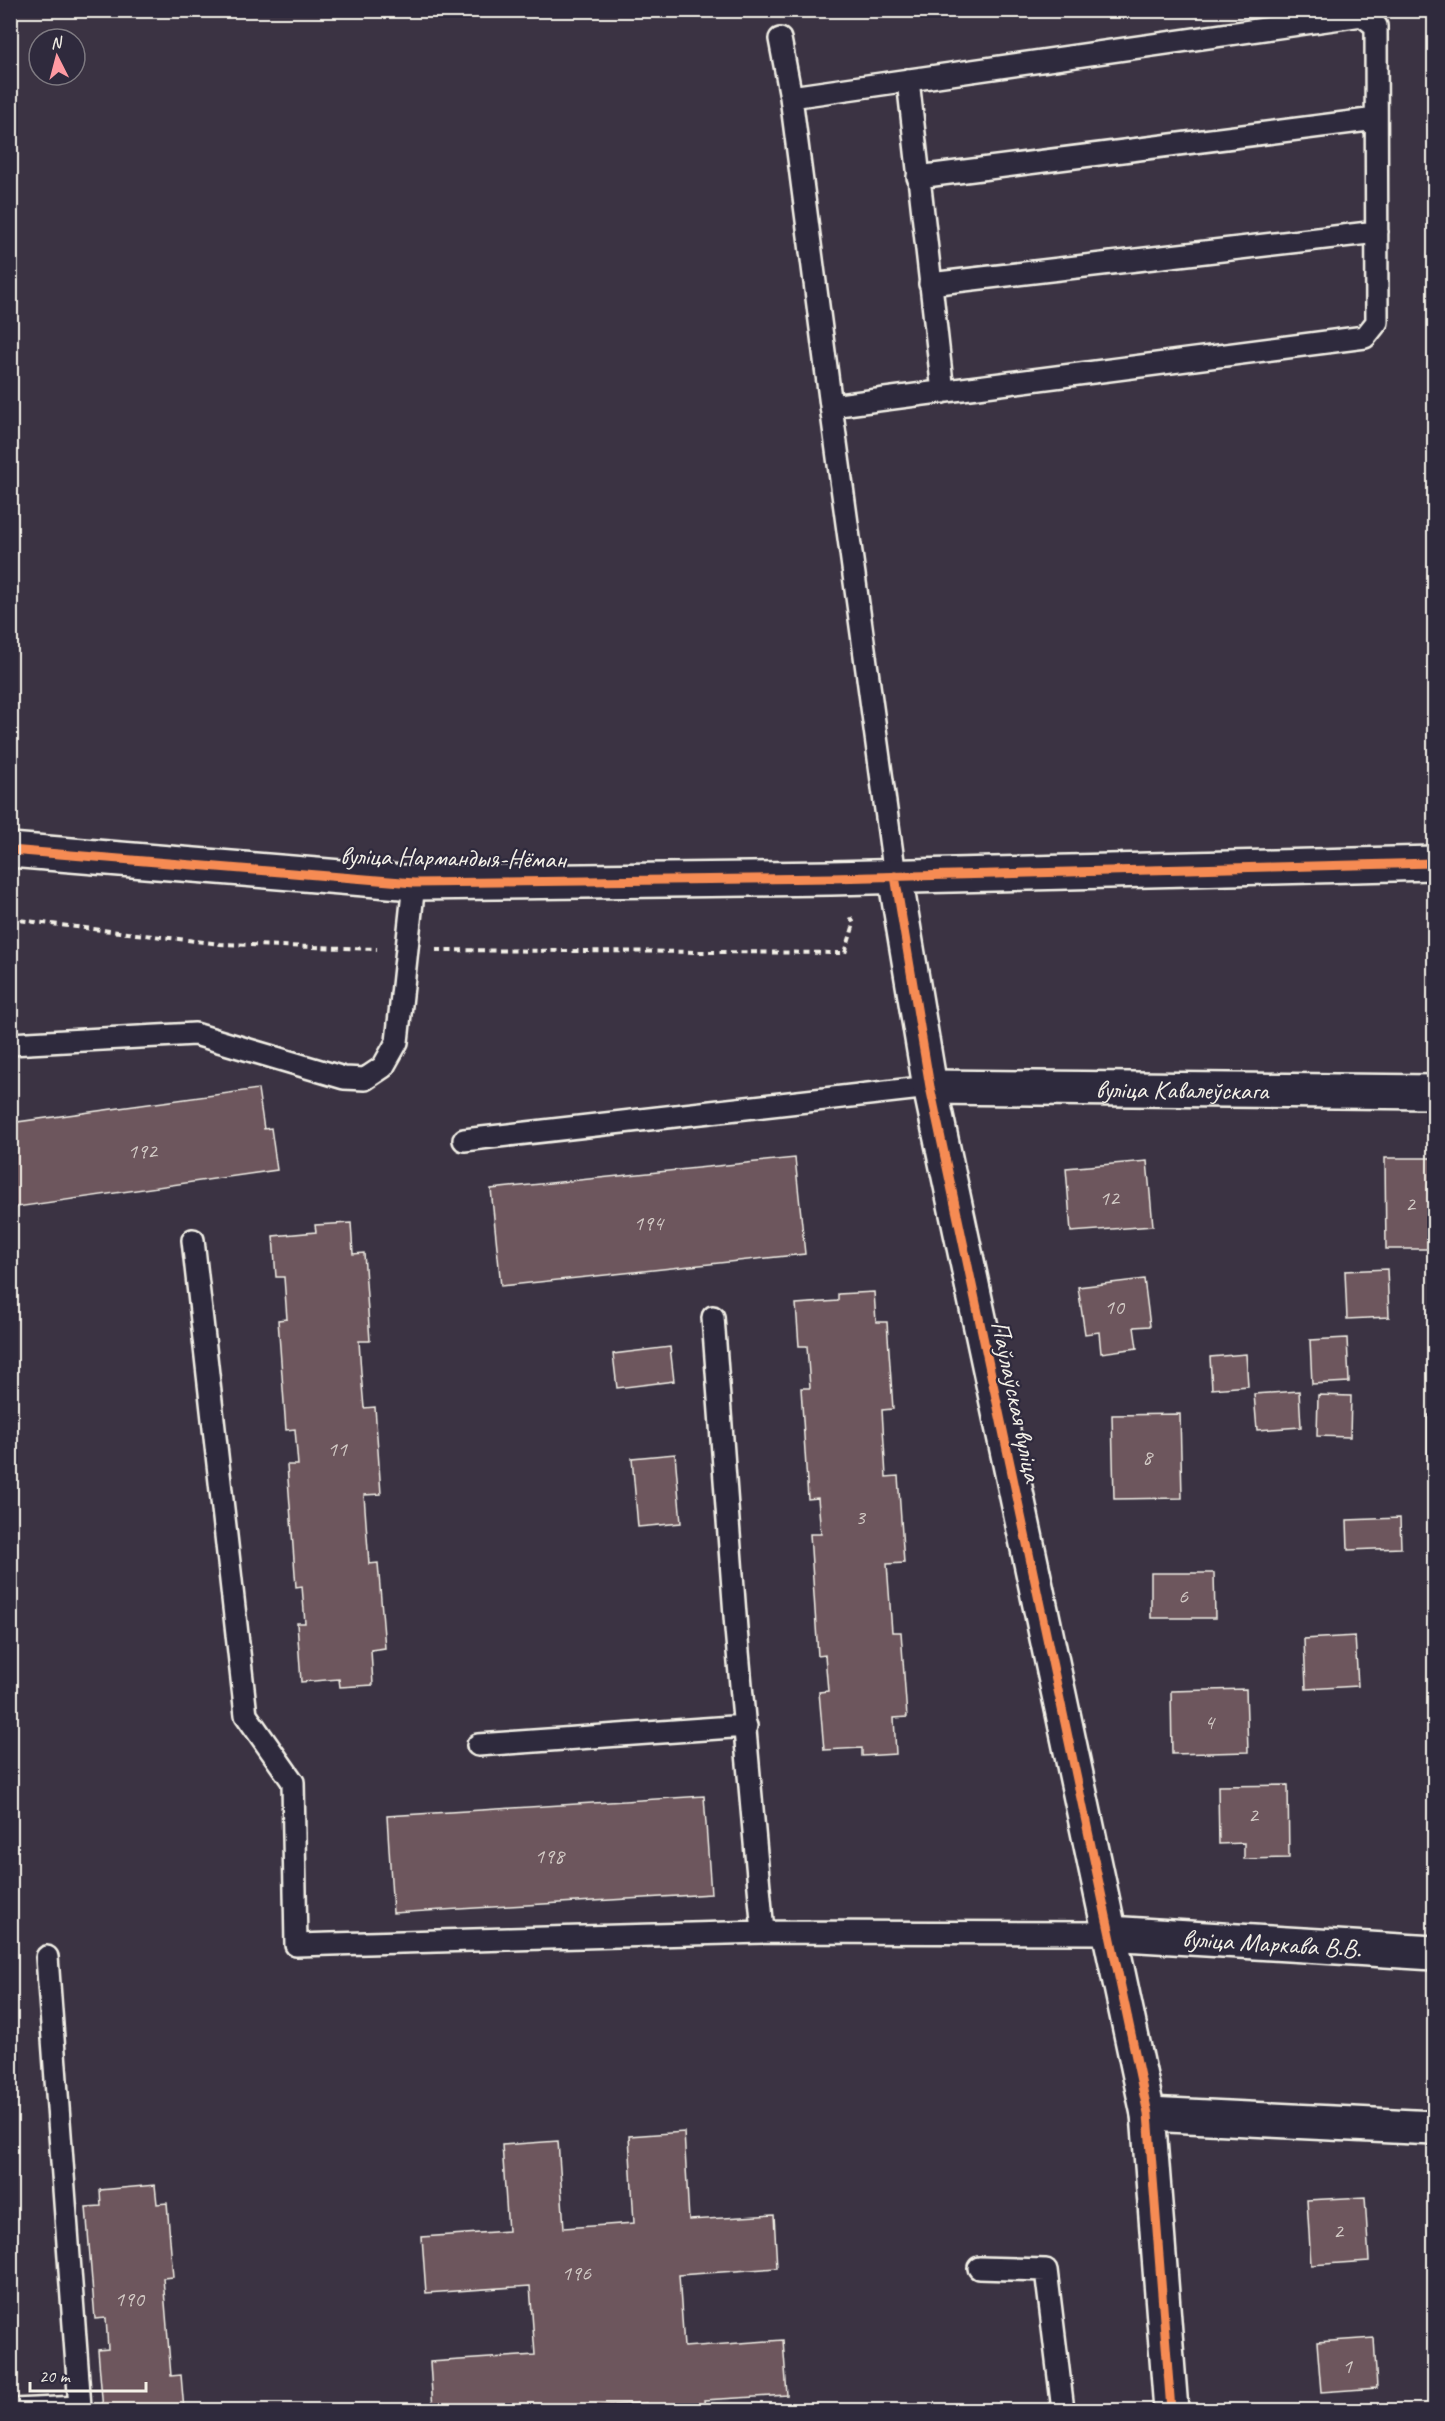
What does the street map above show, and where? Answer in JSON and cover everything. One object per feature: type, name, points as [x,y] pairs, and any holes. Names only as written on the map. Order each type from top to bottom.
[{"type":"street","name":"вуліца Нармандыя-Нёман","points":[[10,850],[414,883],[895,876],[1434,863]]},
{"type":"street","name":"Паўлаўская вуліца","points":[[895,876],[930,1087],[1148,2114],[1171,2410]]},
{"type":"street","name":"вуліца Кавалеўскага","points":[[930,1087],[1434,1092]]},
{"type":"street","name":"вуліца Маркава В.В.","points":[[1108,1933],[1434,1953]]},
{"type":"street","points":[[1148,2114],[1434,2128]]},
{"type":"lane","points":[[791,97],[1362,15],[1376,26],[1377,322],[1365,337],[831,406]]},
{"type":"lane","points":[[780,39],[791,97],[895,876]]},
{"type":"lane","points":[[908,80],[943,392]]},
{"type":"lane","points":[[918,177],[1377,119]]},
{"type":"lane","points":[[930,284],[1377,232]]},
{"type":"lane","points":[[10,1044],[195,1034],[344,1078],[365,1078],[383,1067],[397,1042],[414,883]]},
{"type":"lane","points":[[464,1140],[930,1087]]},
{"type":"lane","points":[[193,1240],[246,1715],[293,1782],[296,1945],[763,1932],[1108,1933]]},
{"type":"lane","points":[[713,1317],[763,1932]]},
{"type":"lane","points":[[478,1745],[746,1726]]},
{"type":"lane","points":[[13,2410],[80,2407],[47,1957]]},
{"type":"lane","points":[[979,2268],[1046,2270],[1063,2410]]},
{"type":"building","points":[[258,1089],[264,1129],[271,1128],[277,1170],[10,1208],[10,1123]]},
{"type":"building","points":[[795,1158],[805,1254],[501,1286],[491,1189]]},
{"type":"building","points":[[1385,1158],[1434,1158],[1434,1249],[1386,1249]]},
{"type":"building","points":[[1147,1161],[1153,1226],[1071,1232],[1066,1168]]},
{"type":"building","points":[[351,1223],[353,1254],[364,1253],[370,1341],[359,1341],[361,1373],[364,1408],[375,1407],[381,1494],[364,1495],[369,1564],[378,1563],[385,1648],[371,1650],[373,1685],[340,1687],[339,1679],[301,1682],[297,1623],[305,1623],[302,1586],[296,1587],[287,1465],[298,1465],[295,1429],[286,1430],[278,1320],[287,1319],[284,1277],[276,1277],[273,1236],[316,1232],[315,1225]]},
{"type":"building","points":[[1387,1269],[1389,1317],[1347,1319],[1345,1271]]},
{"type":"building","points":[[1144,1279],[1150,1326],[1134,1327],[1137,1348],[1101,1353],[1099,1332],[1085,1334],[1078,1287]]},
{"type":"building","points":[[874,1292],[876,1322],[887,1322],[893,1409],[882,1410],[886,1477],[898,1476],[904,1563],[887,1564],[892,1632],[901,1632],[907,1717],[894,1718],[896,1754],[862,1756],[862,1748],[824,1750],[819,1692],[828,1691],[825,1655],[818,1656],[810,1534],[821,1534],[818,1498],[808,1499],[801,1388],[810,1388],[807,1346],[799,1346],[796,1304],[838,1301],[838,1294]]},
{"type":"building","points":[[1347,1338],[1349,1382],[1312,1384],[1310,1340]]},
{"type":"building","points":[[670,1347],[674,1381],[617,1388],[613,1354]]},
{"type":"building","points":[[1246,1354],[1248,1386],[1212,1389],[1210,1357]]},
{"type":"building","points":[[1299,1391],[1301,1427],[1257,1430],[1254,1394]]},
{"type":"building","points":[[1318,1395],[1351,1396],[1350,1437],[1317,1436]]},
{"type":"building","points":[[1180,1414],[1182,1498],[1114,1499],[1112,1415]]},
{"type":"building","points":[[1428,1415],[1434,1415],[1434,1477],[1428,1477]]},
{"type":"building","points":[[675,1454],[681,1523],[638,1527],[632,1458]]},
{"type":"building","points":[[1400,1518],[1401,1548],[1348,1550],[1347,1520]]},
{"type":"building","points":[[1151,1573],[1214,1573],[1215,1618],[1151,1618]]},
{"type":"building","points":[[1355,1636],[1358,1686],[1306,1689],[1304,1639]]},
{"type":"building","points":[[1246,1689],[1248,1752],[1172,1754],[1171,1691]]},
{"type":"building","points":[[1288,1785],[1289,1858],[1244,1859],[1244,1843],[1219,1844],[1218,1786]]},
{"type":"building","points":[[704,1796],[711,1894],[393,1913],[387,1816]]},
{"type":"building","points":[[684,2132],[689,2220],[774,2215],[777,2268],[679,2275],[684,2347],[783,2340],[787,2395],[704,2400],[705,2410],[646,2410],[646,2403],[579,2407],[579,2410],[433,2410],[430,2362],[535,2355],[530,2286],[426,2293],[422,2237],[508,2231],[502,2145],[558,2141],[564,2228],[634,2223],[629,2136]]},
{"type":"building","points":[[155,2185],[157,2204],[167,2203],[173,2277],[163,2278],[171,2376],[181,2375],[184,2410],[103,2410],[98,2350],[108,2349],[106,2318],[95,2319],[86,2207],[101,2206],[100,2190]]},
{"type":"building","points":[[1365,2197],[1369,2261],[1311,2265],[1307,2200]]},
{"type":"building","points":[[1374,2338],[1377,2388],[1321,2392],[1317,2342]]},
{"type":"cycle path","points":[[10,850],[414,883],[831,878],[1434,863]]},
{"type":"cycle path","points":[[895,876],[930,1087],[1148,2114],[1171,2410]]}]
